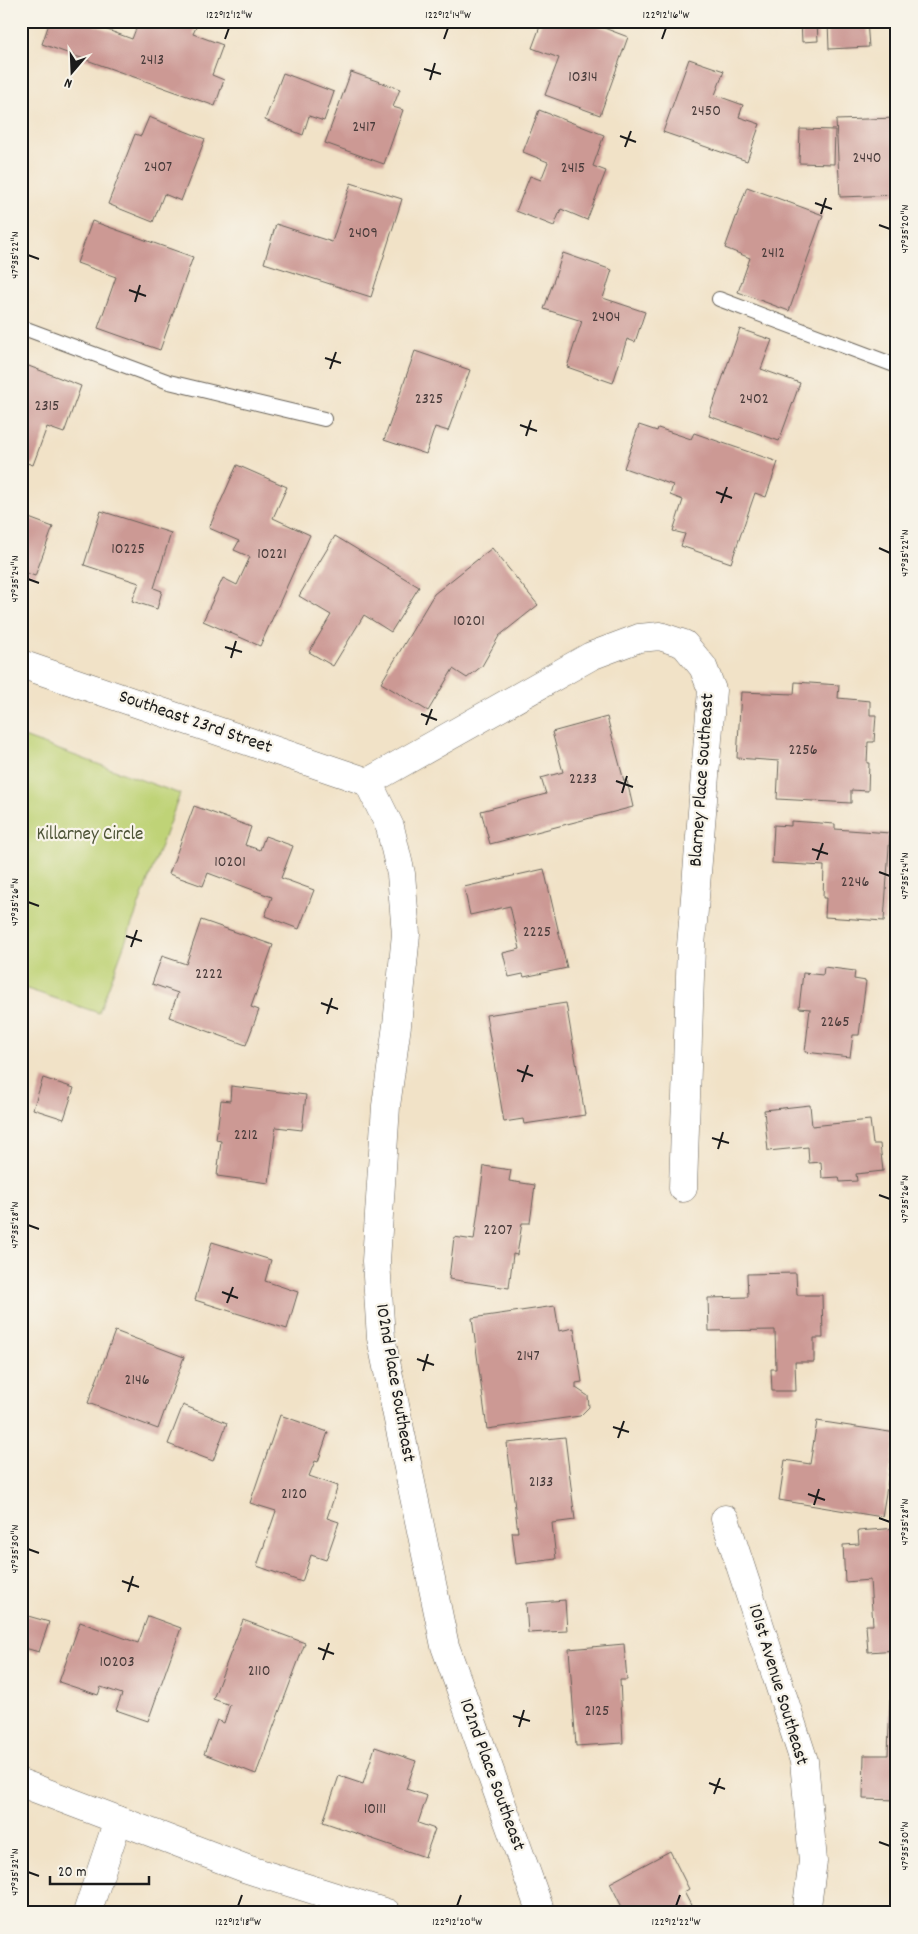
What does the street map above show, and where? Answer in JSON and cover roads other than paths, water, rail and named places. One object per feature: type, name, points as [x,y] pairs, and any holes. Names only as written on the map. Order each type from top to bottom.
[{"type":"street","name":"Blarney Place Southeast","points":[[368,782],[591,656],[639,638],[660,636],[684,644],[703,667],[712,690],[691,946],[683,1188]]},
{"type":"street","name":"Southeast 23rd Street","points":[[21,664],[368,782]]},
{"type":"street","name":"102nd Place Southeast","points":[[368,782],[390,827],[401,874],[406,934],[397,1025],[386,1106],[376,1261],[382,1338],[445,1646],[541,1913]]},
{"type":"street","name":"101st Avenue Southeast","points":[[725,1520],[804,1761],[813,1860],[806,1913]]},
{"type":"street","points":[[21,1784],[247,1869],[387,1913]]},
{"type":"street","points":[[87,1913],[118,1820]]},
{"type":"lane","points":[[719,299],[897,366]]},
{"type":"lane","points":[[21,327],[169,382],[324,419]]},
{"type":"park label","name":"Killarney Circle","points":[[90,835]]}]
